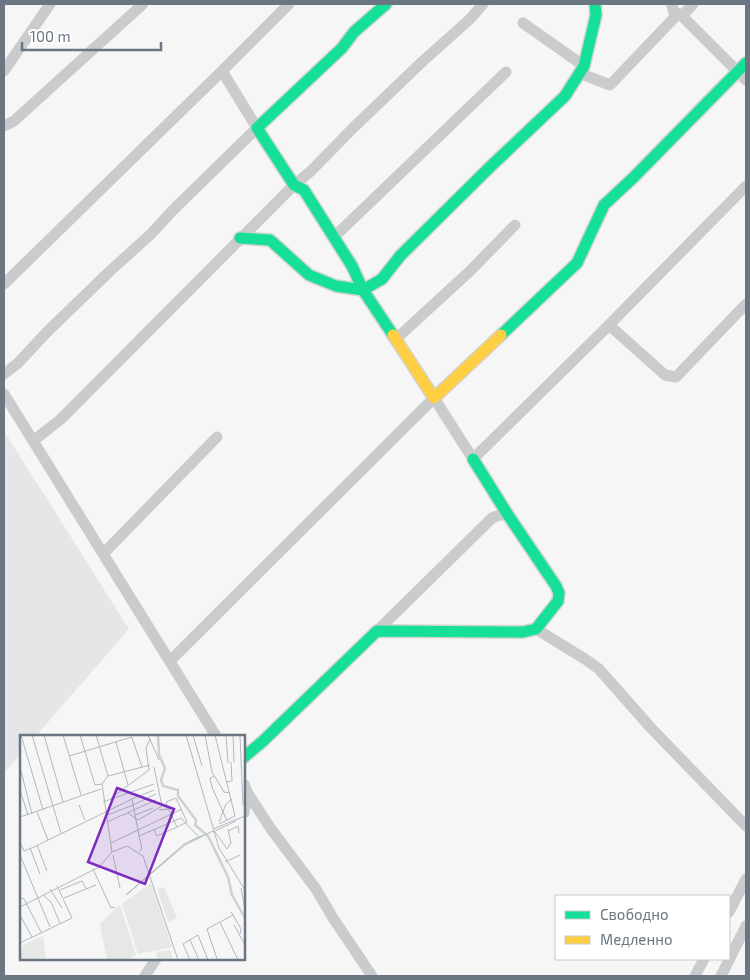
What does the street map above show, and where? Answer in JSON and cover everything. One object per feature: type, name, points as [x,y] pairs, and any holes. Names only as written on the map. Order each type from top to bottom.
[{"type":"street","points":[[4,71],[50,4]]},
{"type":"street","points":[[4,126],[14,121],[143,4]]},
{"type":"street","points":[[4,284],[289,4]]},
{"type":"street","points":[[4,374],[342,48],[354,32],[386,4]]},
{"type":"street","points":[[33,441],[62,419],[240,238],[423,61],[470,19],[483,4]]},
{"type":"street","points":[[240,238],[270,240],[309,275],[336,286],[362,290],[382,279],[407,250],[490,167],[565,96],[582,69],[596,15],[595,4]]},
{"type":"street","points":[[675,10],[693,4]]},
{"type":"street","points":[[523,23],[582,69],[610,84],[675,17],[675,10]]},
{"type":"street","points":[[675,10],[746,80]]},
{"type":"street","points":[[170,661],[434,398],[577,263],[604,205],[746,63]]},
{"type":"street","points":[[222,71],[294,185],[304,190],[352,266],[362,290],[396,339],[559,593],[558,601],[536,629],[523,632],[377,631]]},
{"type":"street","points":[[334,237],[506,72]]},
{"type":"street","points":[[473,459],[746,186]]},
{"type":"street","points":[[396,339],[470,271],[515,225]]},
{"type":"street","points":[[609,325],[665,375],[676,377],[746,304]]},
{"type":"street","points":[[4,394],[215,735]]},
{"type":"street","points":[[103,554],[217,437]]},
{"type":"street","points":[[245,756],[262,742],[492,518],[508,515]]},
{"type":"street","points":[[536,629],[599,669],[651,728],[746,826]]},
{"type":"street","points":[[245,800],[246,788]]},
{"type":"street","points":[[246,788],[271,829],[316,889],[372,976]]},
{"type":"street","points":[[730,910],[746,879]]},
{"type":"street","points":[[730,957],[746,926]]},
{"type":"street","points":[[145,976],[155,960]]},
{"type":"street","points":[[695,976],[703,960]]},
{"type":"street","points":[[720,976],[728,960]]},
{"type":"shaded area","points":[[4,431],[129,629],[37,735],[20,735],[20,754],[4,773]]},
{"type":"traffic: fast","points":[[386,4],[354,32],[342,48],[257,128],[294,185],[304,190],[352,266],[363,290],[393,335]]},
{"type":"traffic: fast","points":[[240,238],[270,240],[309,275],[336,286],[363,290],[382,279],[400,256],[565,96],[584,66],[596,15],[595,4]]},
{"type":"traffic: fast","points":[[501,335],[577,263],[604,205],[746,63]]},
{"type":"traffic: fast","points":[[245,756],[377,631],[523,632],[536,629],[558,601],[559,593],[556,586],[473,459]]},
{"type":"traffic: slow","points":[[393,335],[434,398],[501,335]]}]
